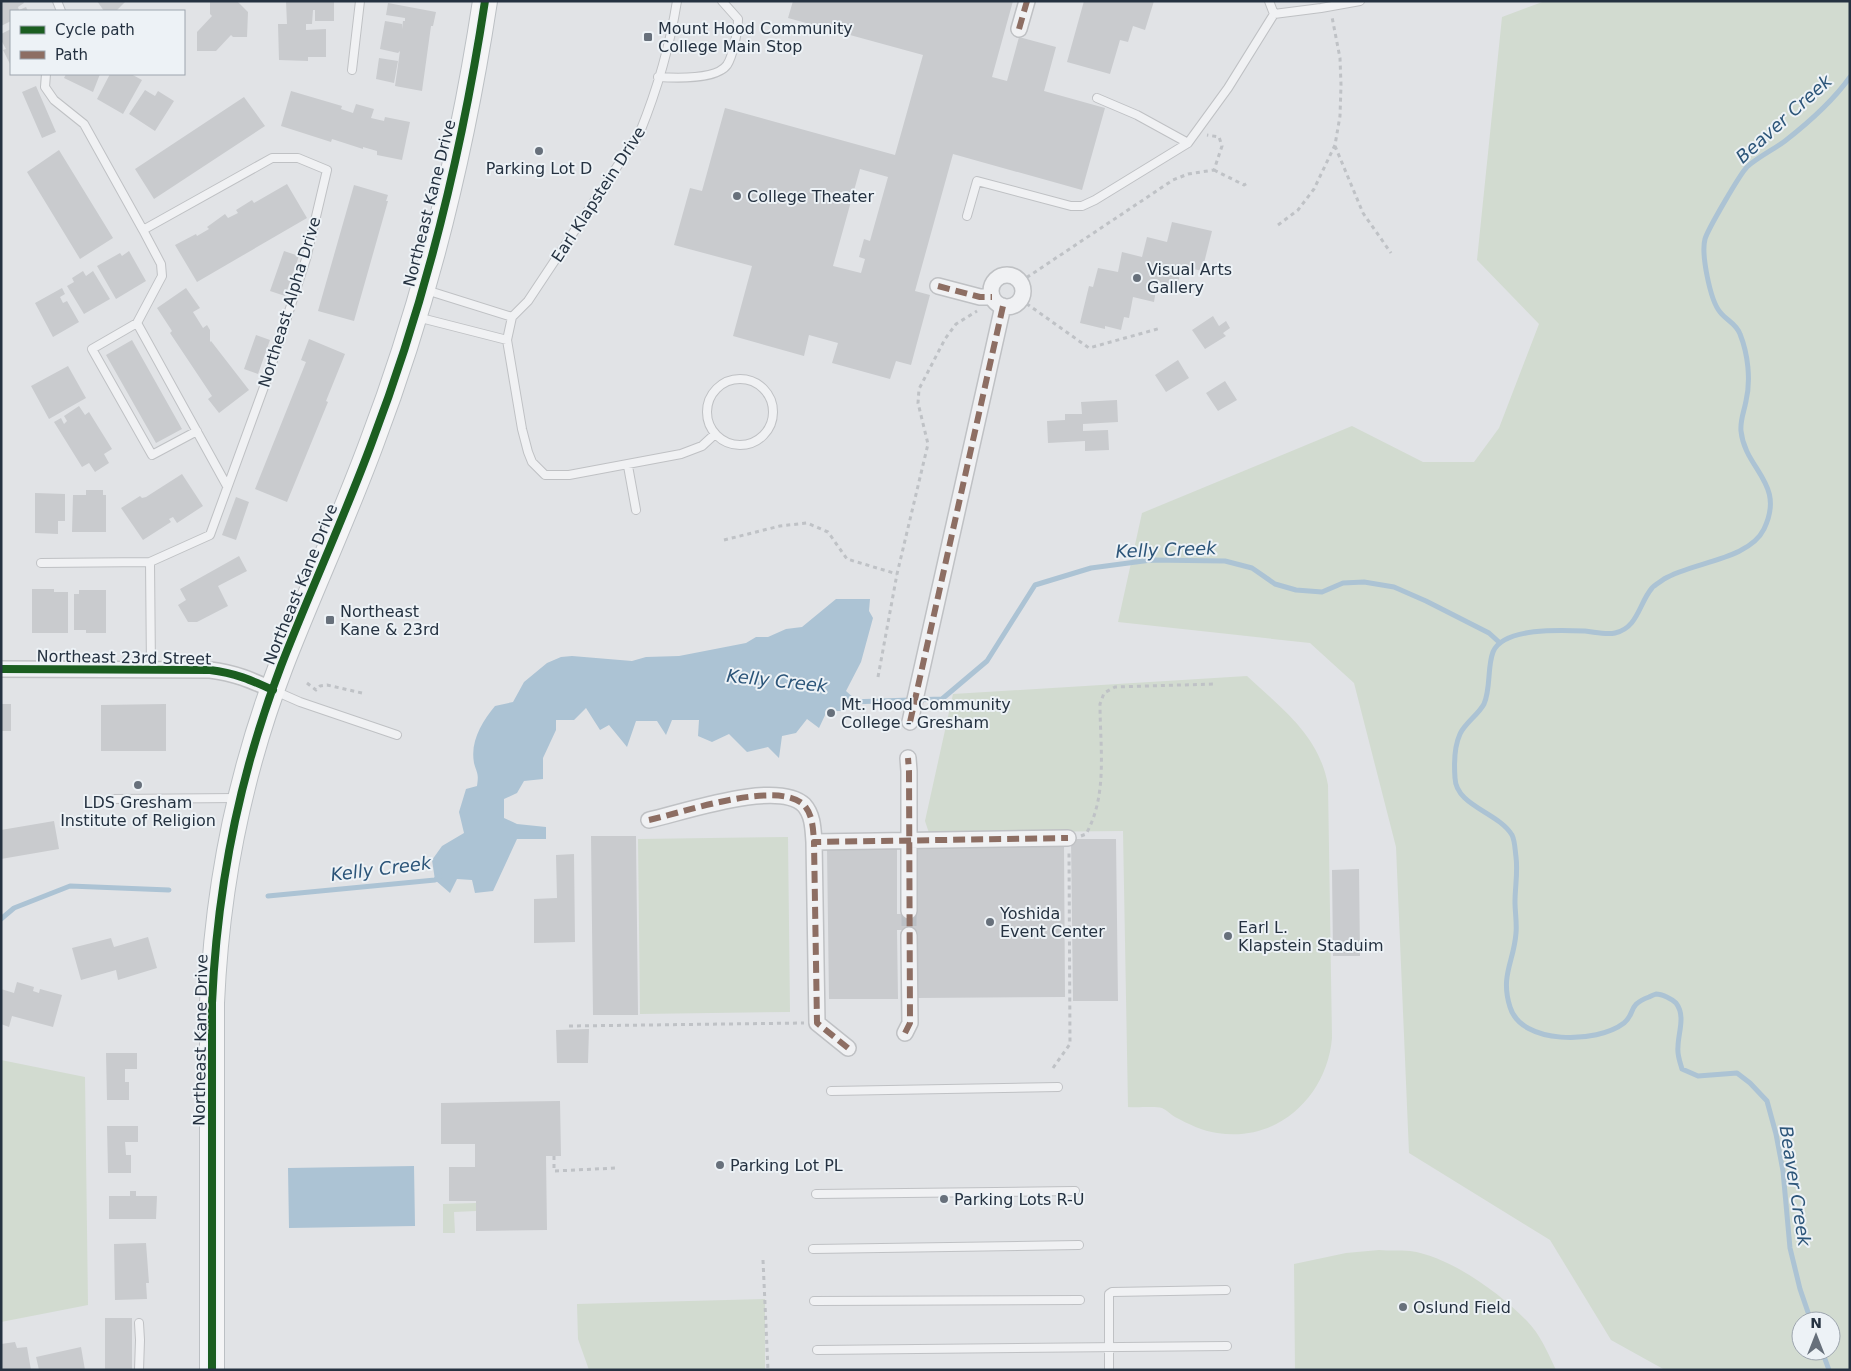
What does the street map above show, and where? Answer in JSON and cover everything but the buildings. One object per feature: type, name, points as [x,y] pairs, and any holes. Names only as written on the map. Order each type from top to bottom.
[{"type":"main road","name":"Northeast Kane Drive","points":[[212,1370],[211,1050],[213,974],[225,879],[241,798],[250,760],[281,667],[372,443],[415,316],[458,148],[485,1]]},
{"type":"street","points":[[1019,29],[1027,1]]},
{"type":"street","points":[[910,722],[997,302],[991,288],[999,277],[1010,275],[1020,282],[1023,289],[1020,299],[1016,304],[1010,306],[997,302],[980,296],[938,286]]},
{"type":"street","name":"Northeast 23rd Street","points":[[1,668],[210,670],[246,677],[273,690]]},
{"type":"street","points":[[908,758],[909,911]]},
{"type":"street","points":[[649,820],[707,804],[746,797],[788,797],[803,804],[811,815],[814,842],[816,1023],[848,1048]]},
{"type":"street","points":[[814,842],[1068,838]]},
{"type":"street","points":[[904,1033],[910,1023],[909,935]]},
{"type":"lane","points":[[352,70],[360,1]]},
{"type":"lane","name":"Earl Klapstein Drive","points":[[512,317],[528,301],[640,132],[651,104],[677,1]]},
{"type":"lane","points":[[658,77],[683,78],[718,72],[727,65],[738,32],[738,19],[722,1]]},
{"type":"lane","points":[[1269,1],[1274,14]]},
{"type":"lane","points":[[967,216],[977,181],[1071,206],[1082,206],[1095,200],[1188,143],[1197,133],[1274,14],[1311,6],[1331,7],[1360,1]]},
{"type":"lane","points":[[46,75],[45,87],[54,100],[84,124],[161,264],[162,276],[137,323],[92,349],[152,455],[196,431]]},
{"type":"lane","points":[[1097,98],[1137,115],[1188,143]]},
{"type":"lane","name":"Northeast Alpha Drive","points":[[143,230],[272,158],[298,158],[327,170],[306,259],[268,376],[210,535],[150,562]]},
{"type":"lane","points":[[423,289],[512,317],[507,340],[522,429],[532,462],[545,475],[569,475],[628,466],[682,454],[702,446],[715,434]]},
{"type":"lane","points":[[415,316],[507,340]]},
{"type":"lane","points":[[137,323],[227,486]]},
{"type":"lane","points":[[741,379],[754,382],[765,390],[771,401],[773,414],[770,426],[762,437],[751,444],[738,445],[725,442],[715,434],[708,423],[706,410],[710,398],[718,387],[729,381],[741,379]]},
{"type":"lane","points":[[628,466],[636,510]]},
{"type":"lane","points":[[41,563],[150,562],[151,670]]},
{"type":"lane","points":[[273,690],[300,702],[397,735]]},
{"type":"lane","points":[[111,799],[241,798]]},
{"type":"lane","points":[[832,1092],[1058,1088]]},
{"type":"lane","points":[[816,1194],[1075,1191]]},
{"type":"lane","points":[[813,1249],[1079,1245]]},
{"type":"lane","points":[[1109,1370],[1109,1294],[1112,1292],[1226,1290]]},
{"type":"lane","points":[[814,1301],[1080,1300]]},
{"type":"lane","points":[[139,1323],[139,1370]]},
{"type":"lane","points":[[818,1350],[1228,1346]]},
{"type":"path","points":[[1278,225],[1298,210],[1314,189],[1335,145],[1340,116],[1341,86],[1340,58],[1331,7]]},
{"type":"path","points":[[1197,133],[1219,137],[1222,146],[1214,170]]},
{"type":"path","points":[[1335,145],[1363,213],[1391,254]]},
{"type":"path","points":[[1020,282],[1172,180],[1188,174],[1214,170],[1244,185],[1249,182]]},
{"type":"path","points":[[1020,299],[1089,348],[1161,328]]},
{"type":"path","points":[[878,677],[898,574],[928,444],[918,403],[919,389],[944,338],[956,324],[997,302]]},
{"type":"path","points":[[724,540],[780,526],[807,523],[828,532],[847,559],[898,574]]},
{"type":"path","points":[[307,684],[316,690],[320,686],[327,685],[362,693]]},
{"type":"path","points":[[1053,1068],[1070,1044],[1068,838],[1086,834],[1092,824],[1099,804],[1101,788],[1100,704],[1104,693],[1115,687],[1214,684]]},
{"type":"path","points":[[569,1026],[816,1023]]},
{"type":"path","points":[[554,1156],[554,1171],[617,1168]]},
{"type":"path","points":[[763,1260],[768,1370]]},
{"type":"shaded area","points":[[1545,1],[1850,1],[1850,1370],[1665,1370],[1611,1340],[1550,1240],[1409,1153],[1396,847],[1354,683],[1310,643],[1118,622],[1142,513],[1352,426],[1423,462],[1474,462],[1499,428],[1539,324],[1477,260],[1502,17]]},
{"type":"shaded area","name":"Earl L. Klapstein Staduim","points":[[1247,676],[1286,712],[1308,737],[1323,767],[1328,785],[1332,1038],[1328,1059],[1320,1079],[1310,1096],[1279,1123],[1260,1131],[1239,1134],[1217,1133],[1201,1129],[1175,1117],[1162,1108],[1128,1107],[1123,831],[929,833],[925,821],[953,694]]},
{"type":"shaded area","points":[[788,837],[790,1012],[640,1014],[638,839]]},
{"type":"shaded area","points":[[1,1060],[85,1077],[88,1305],[1,1322]]},
{"type":"shaded area","points":[[476,1203],[476,1211],[454,1212],[455,1233],[443,1233],[443,1204]]},
{"type":"shaded area","name":"Oslund Field","points":[[1379,1250],[1410,1251],[1425,1254],[1441,1260],[1473,1277],[1503,1299],[1532,1326],[1556,1370],[1295,1370],[1294,1264],[1346,1253]]},
{"type":"shaded area","points":[[765,1299],[765,1370],[589,1370],[578,1339],[577,1304]]},
{"type":"water","points":[[836,599],[870,599],[869,611],[873,618],[861,662],[846,691],[855,699],[855,707],[843,711],[827,711],[819,728],[807,719],[796,733],[782,736],[779,758],[768,747],[747,752],[729,734],[712,742],[698,736],[699,720],[672,720],[666,735],[657,721],[636,721],[627,747],[609,725],[600,730],[586,708],[574,720],[556,720],[556,730],[543,758],[543,779],[524,781],[517,793],[504,799],[504,818],[517,824],[546,827],[546,839],[517,839],[493,891],[475,893],[472,880],[457,879],[450,893],[435,880],[432,860],[442,846],[464,833],[459,812],[466,789],[477,786],[478,776],[473,755],[478,732],[495,706],[513,702],[524,682],[547,663],[561,657],[572,656],[632,661],[646,657],[679,656],[746,643],[756,637],[768,637],[786,629],[802,627]]},
{"type":"water","points":[[414,1166],[415,1226],[289,1228],[288,1168]]},
{"type":"waterway","name":"Beaver Creek","points":[[1808,1311],[1790,1248],[1783,1171],[1767,1101],[1750,1083],[1737,1073],[1698,1076],[1682,1069],[1678,1050],[1681,1013],[1676,1003],[1669,998],[1655,994],[1638,1003],[1628,1019],[1612,1030],[1596,1035],[1579,1037],[1561,1037],[1544,1034],[1529,1028],[1517,1019],[1510,1007],[1506,986],[1516,929],[1517,863],[1514,840],[1506,827],[1462,795],[1457,788],[1455,761],[1460,734],[1484,704],[1488,691],[1491,658],[1499,644],[1509,638],[1535,632],[1585,631],[1608,634],[1623,630],[1633,621],[1653,587],[1664,579],[1746,548],[1757,539],[1764,529],[1769,513],[1770,500],[1762,477],[1744,445],[1741,431],[1748,393],[1748,367],[1745,350],[1738,330],[1720,312],[1713,298],[1705,266],[1705,239],[1747,167],[1785,141],[1811,119],[1836,95],[1850,77]]},
{"type":"waterway","name":"Kelly Creek","points":[[849,702],[942,699],[987,661],[1035,585],[1091,568],[1151,560],[1225,561],[1252,568],[1275,584],[1296,590],[1322,592],[1343,583],[1364,582],[1394,587],[1489,633],[1500,643]]},
{"type":"waterway","name":"Kelly Creek","points":[[268,896],[435,880],[440,876]]},
{"type":"waterway","name":"Kelly Creek","points":[[1,919],[14,908],[70,886],[169,890]]},
{"type":"waterway","name":"Beaver Creek","points":[[1826,1361],[1829,1370]]},
{"type":"tunnel","points":[[909,911],[909,935]]},
{"type":"marked path","points":[[1019,29],[1027,1]]},
{"type":"marked path","points":[[938,286],[980,297],[992,297]]},
{"type":"marked path","points":[[910,722],[1003,306]]},
{"type":"marked path","points":[[905,1033],[910,1023],[908,758]]},
{"type":"marked path","points":[[649,820],[729,800],[773,795],[791,798],[804,805],[811,818],[814,842]]},
{"type":"marked path","points":[[848,1048],[817,1023],[814,842],[1068,838]]},
{"type":"cycle path","points":[[212,1370],[212,1003],[219,917],[233,832],[242,790],[266,707],[292,638],[361,470],[409,334],[440,225],[453,169],[476,57],[485,1]]},
{"type":"cycle path","points":[[1,669],[210,670],[243,677],[273,690]]},
{"type":"place","name":"Mount Hood Community College Main Stop","points":[[648,37]]},
{"type":"place","name":"Parking Lot D","points":[[539,151]]},
{"type":"place","name":"College Theater","points":[[737,196]]},
{"type":"place","name":"Visual Arts Gallery","points":[[1137,278]]},
{"type":"place","name":"Northeast Kane & 23rd","points":[[330,620]]},
{"type":"place","name":"Mt. Hood Community College - Gresham","points":[[831,713]]},
{"type":"place","name":"LDS Gresham Institute of Religion","points":[[138,785]]},
{"type":"place","name":"Yoshida Event Center","points":[[990,922]]},
{"type":"place","name":"Earl L. Klapstein Staduim","points":[[1228,936]]},
{"type":"place","name":"Parking Lot PL","points":[[720,1165]]},
{"type":"place","name":"Parking Lots R-U","points":[[944,1199]]},
{"type":"place","name":"Oslund Field","points":[[1403,1307]]}]
